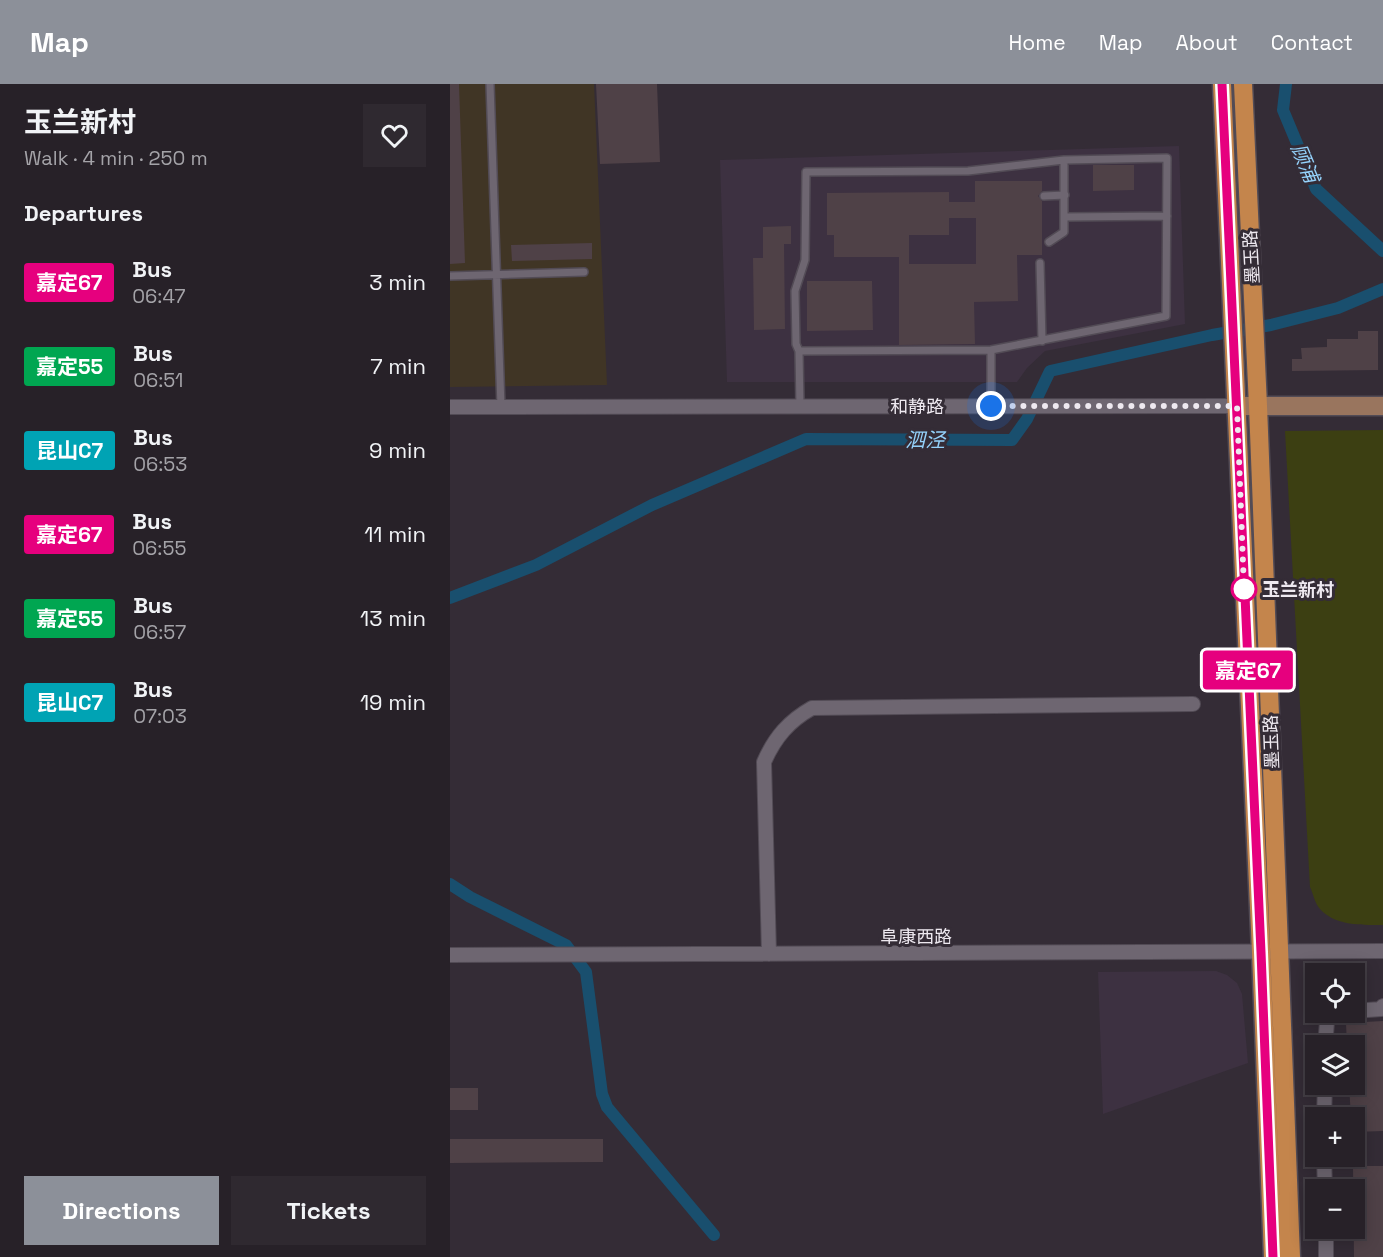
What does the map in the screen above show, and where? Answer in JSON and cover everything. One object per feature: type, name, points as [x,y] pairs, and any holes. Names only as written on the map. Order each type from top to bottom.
[{"type":"main road","name":"墨玉路","points":[[1222,84],[1237,406],[1291,1257]]},
{"type":"main road","name":"墨玉路","points":[[1243,84],[1258,406],[1270,952],[1273,1257]]},
{"type":"street","name":"和静路","points":[[450,407],[1383,406]]},
{"type":"street","points":[[769,954],[764,762],[772,744],[793,719],[812,708],[1193,704]]},
{"type":"street","name":"阜康西路","points":[[450,955],[1383,951]]},
{"type":"street","points":[[1365,1010],[1381,1009],[1383,1006]]},
{"type":"street","points":[[1326,1239],[1326,1257]]},
{"type":"lane","points":[[490,84],[501,407]]},
{"type":"lane","points":[[799,351],[991,350],[1166,316],[1167,158],[1064,160],[968,171],[806,172],[805,260],[795,291],[800,406]]},
{"type":"lane","points":[[1049,242],[1064,232],[1064,160]]},
{"type":"lane","points":[[1044,196],[1065,195]]},
{"type":"lane","points":[[1065,217],[1167,216]]},
{"type":"lane","points":[[1040,263],[1042,341]]},
{"type":"lane","points":[[450,276],[584,272]]},
{"type":"lane","points":[[991,350],[991,406]]},
{"type":"shaded area","points":[[450,84],[594,84],[607,385],[450,387]]},
{"type":"shaded area","points":[[1179,146],[1185,324],[1045,351],[1027,368],[1017,382],[727,382],[720,160]]},
{"type":"shaded area","points":[[1216,971],[1227,975],[1237,983],[1242,994],[1248,1063],[1103,1114],[1098,972]]},
{"type":"green space","points":[[1383,430],[1383,925],[1366,925],[1341,922],[1326,915],[1317,904],[1310,887],[1285,431]]},
{"type":"building","points":[[450,84],[459,84],[465,263],[450,264]]},
{"type":"building","points":[[596,84],[657,84],[660,162],[600,164]]},
{"type":"building","points":[[1093,165],[1134,165],[1134,190],[1093,191]]},
{"type":"building","points":[[975,181],[1042,181],[1042,191],[1038,196],[1042,201],[1042,255],[1017,255],[1018,301],[974,302],[975,344],[899,345],[899,257],[834,257],[834,235],[827,235],[827,193],[949,192],[949,202],[975,202]],"holes":[[[949,218],[976,218],[976,264],[909,264],[909,235],[949,235]]]},
{"type":"building","points":[[791,226],[791,244],[784,244],[785,329],[754,330],[753,258],[763,258],[763,227]]},
{"type":"building","points":[[592,243],[592,259],[512,261],[511,245]]},
{"type":"building","points":[[807,281],[872,281],[873,330],[807,331]]},
{"type":"building","points":[[1358,331],[1378,331],[1378,370],[1292,371],[1292,359],[1302,359],[1301,348],[1327,347],[1327,339],[1358,339]]},
{"type":"building","points":[[1383,1021],[1383,1131],[1365,1132],[1365,1107],[1350,1107],[1350,1095],[1365,1095],[1365,1035],[1347,1035],[1346,1023]]},
{"type":"building","points":[[450,1088],[478,1088],[478,1110],[450,1110]]},
{"type":"building","points":[[450,1139],[603,1139],[603,1162],[450,1163]]},
{"type":"building","points":[[1383,1166],[1383,1257],[1354,1257],[1354,1239],[1365,1239],[1365,1179],[1353,1179],[1353,1167]]},
{"type":"waterway","name":"顾浦","points":[[1286,84],[1283,110],[1316,189],[1383,251]]},
{"type":"waterway","name":"泗泾","points":[[450,598],[536,565],[652,505],[806,439],[1012,440],[1027,419],[1050,371],[1212,335],[1271,325],[1338,308],[1383,289]]},
{"type":"waterway","points":[[450,884],[470,897],[566,945],[586,972],[602,1094],[607,1107],[714,1235]]},
{"type":"bus line","name":"嘉定67","points":[[1222,84],[1273,1257]]},
{"type":"place","name":"玉兰新村","points":[[1244,589]]},
{"type":"route","points":[[991,406],[1237,406],[1244,589]]}]
